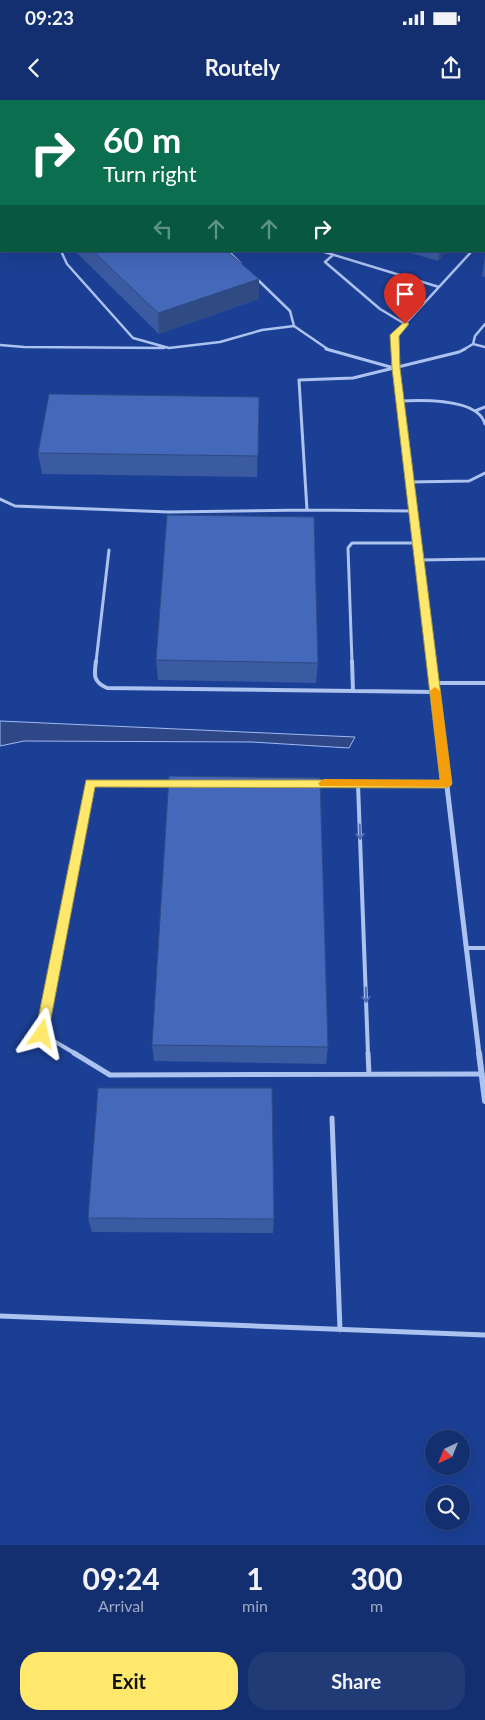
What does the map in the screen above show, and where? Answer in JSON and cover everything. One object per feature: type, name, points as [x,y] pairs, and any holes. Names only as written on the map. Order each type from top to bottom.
[{"type":"street","points":[[396,368],[485,1102]]},
{"type":"lane","points":[[61,252],[67,264],[133,338],[169,348]]},
{"type":"lane","points":[[229,252],[241,264]]},
{"type":"lane","points":[[324,252],[439,288]]},
{"type":"lane","points":[[396,368],[394,335],[471,252]]},
{"type":"lane","points":[[332,255],[325,262],[380,309],[405,324]]},
{"type":"lane","points":[[254,276],[290,311],[294,326],[326,348],[396,368]]},
{"type":"lane","points":[[473,344],[475,336],[485,324]]},
{"type":"lane","points":[[0,345],[24,347],[169,348],[220,342],[262,330],[294,326]]},
{"type":"lane","points":[[307,510],[299,380],[353,378],[459,352],[473,344],[485,347]]},
{"type":"lane","points":[[400,401],[444,400],[465,405],[475,411],[484,420],[485,424]]},
{"type":"lane","points":[[475,411],[485,408]]},
{"type":"lane","points":[[410,482],[469,481],[484,475]]},
{"type":"lane","points":[[0,499],[15,506],[169,512],[413,511]]},
{"type":"lane","points":[[353,691],[348,548],[352,543],[417,543]]},
{"type":"lane","points":[[109,550],[94,677],[98,684],[107,688],[435,692]]},
{"type":"lane","points":[[419,560],[485,559]]},
{"type":"lane","points":[[434,683],[485,683]]},
{"type":"lane","points":[[179,783],[90,783],[42,1034],[110,1075],[482,1074]]},
{"type":"lane","points":[[308,783],[446,784]]},
{"type":"lane","points":[[358,784],[370,1074]]},
{"type":"lane","points":[[466,948],[485,948]]},
{"type":"lane","points":[[332,1118],[340,1330]]},
{"type":"lane","points":[[0,1316],[485,1335]]},
{"type":"water","points":[[0,721],[355,737],[349,748],[252,742],[24,741],[0,746]]},
{"type":"building","points":[[94,252],[228,252],[259,279],[158,313]]},
{"type":"building","points":[[49,394],[259,397],[258,456],[38,453]]},
{"type":"building","points":[[167,515],[314,517],[318,663],[156,660]]},
{"type":"building","points":[[169,776],[320,778],[328,1047],[152,1045]]},
{"type":"building","points":[[98,1088],[272,1088],[274,1219],[88,1218]]},
{"type":"slow traffic","points":[[324,783],[446,784],[435,691]]},
{"type":"route","points":[[42,1034],[90,783],[446,784],[396,368],[394,335],[405,324]]}]
